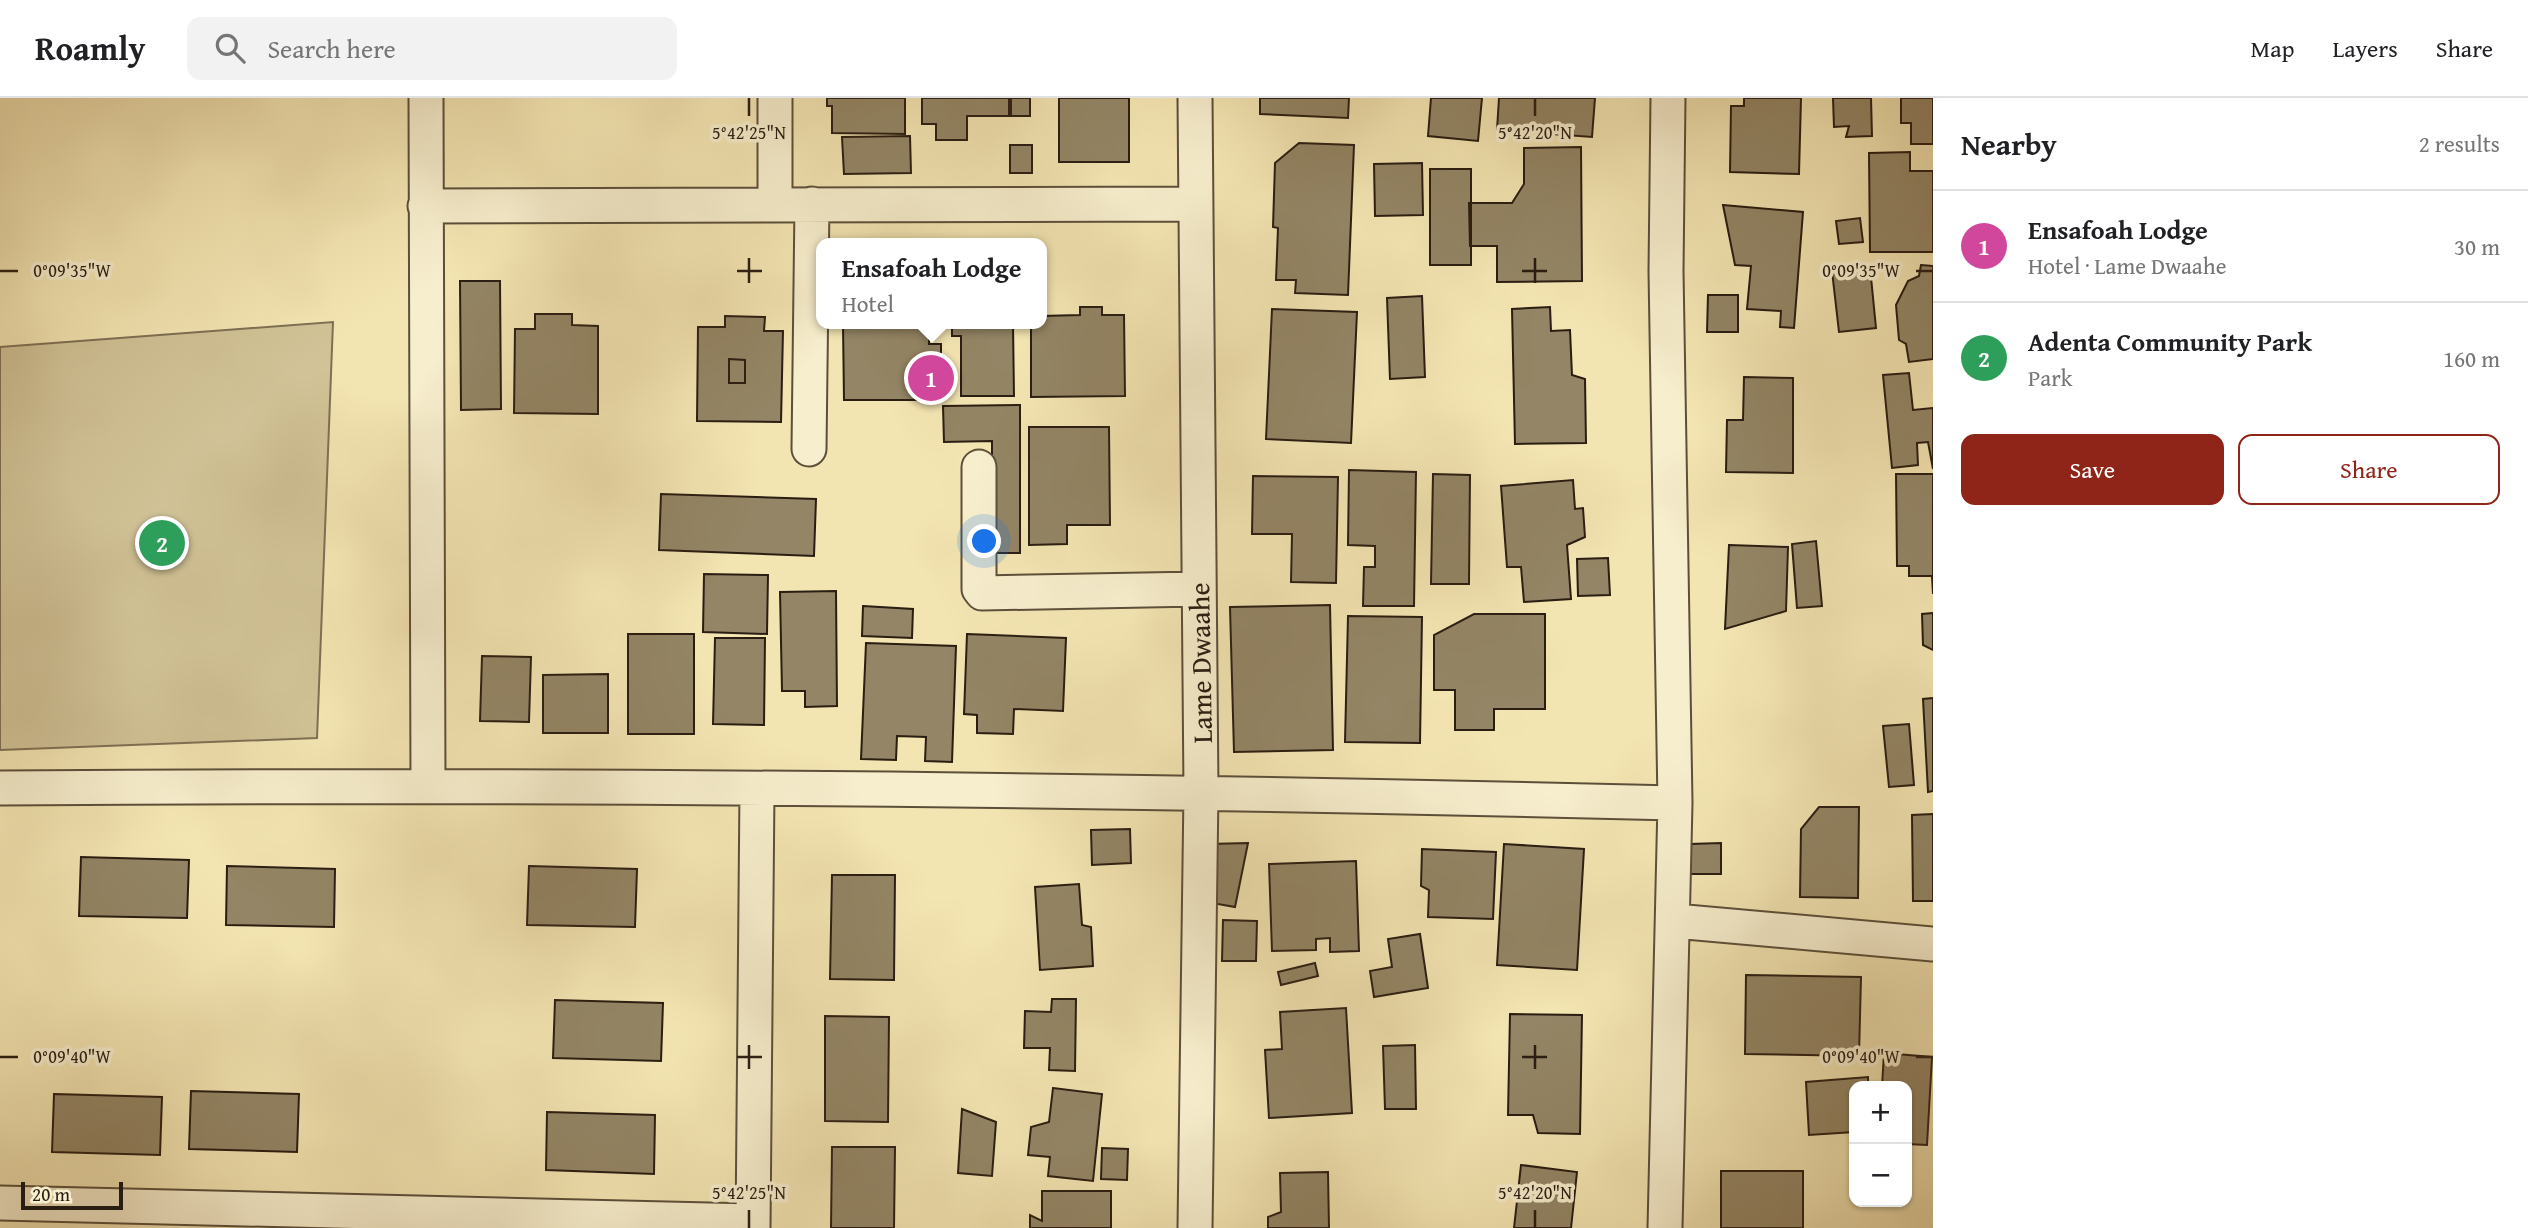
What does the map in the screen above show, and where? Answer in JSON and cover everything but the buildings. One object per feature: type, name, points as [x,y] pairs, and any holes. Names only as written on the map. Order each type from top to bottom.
[{"type":"street","points":[[426,98],[428,785]]},
{"type":"street","points":[[775,98],[775,205]]},
{"type":"street","name":"Lame Dwaahe","points":[[1195,98],[1201,792],[1195,1228]]},
{"type":"street","points":[[1665,1228],[1675,921],[1665,271],[1668,98]]},
{"type":"street","points":[[809,449],[812,204]]},
{"type":"street","points":[[425,206],[1195,204]]},
{"type":"street","points":[[979,467],[979,589],[982,593],[1199,589]]},
{"type":"street","points":[[0,788],[428,785],[1201,792],[1675,803]]},
{"type":"street","points":[[0,1203],[752,1224],[757,789]]},
{"type":"street","points":[[1675,921],[1933,944]]},
{"type":"shaded area","points":[[333,322],[317,738],[0,750],[0,347]]},
{"type":"place","name":"Ensafoah Lodge","points":[[931,378]]},
{"type":"place","name":"Adenta Community Park","points":[[162,543]]}]
